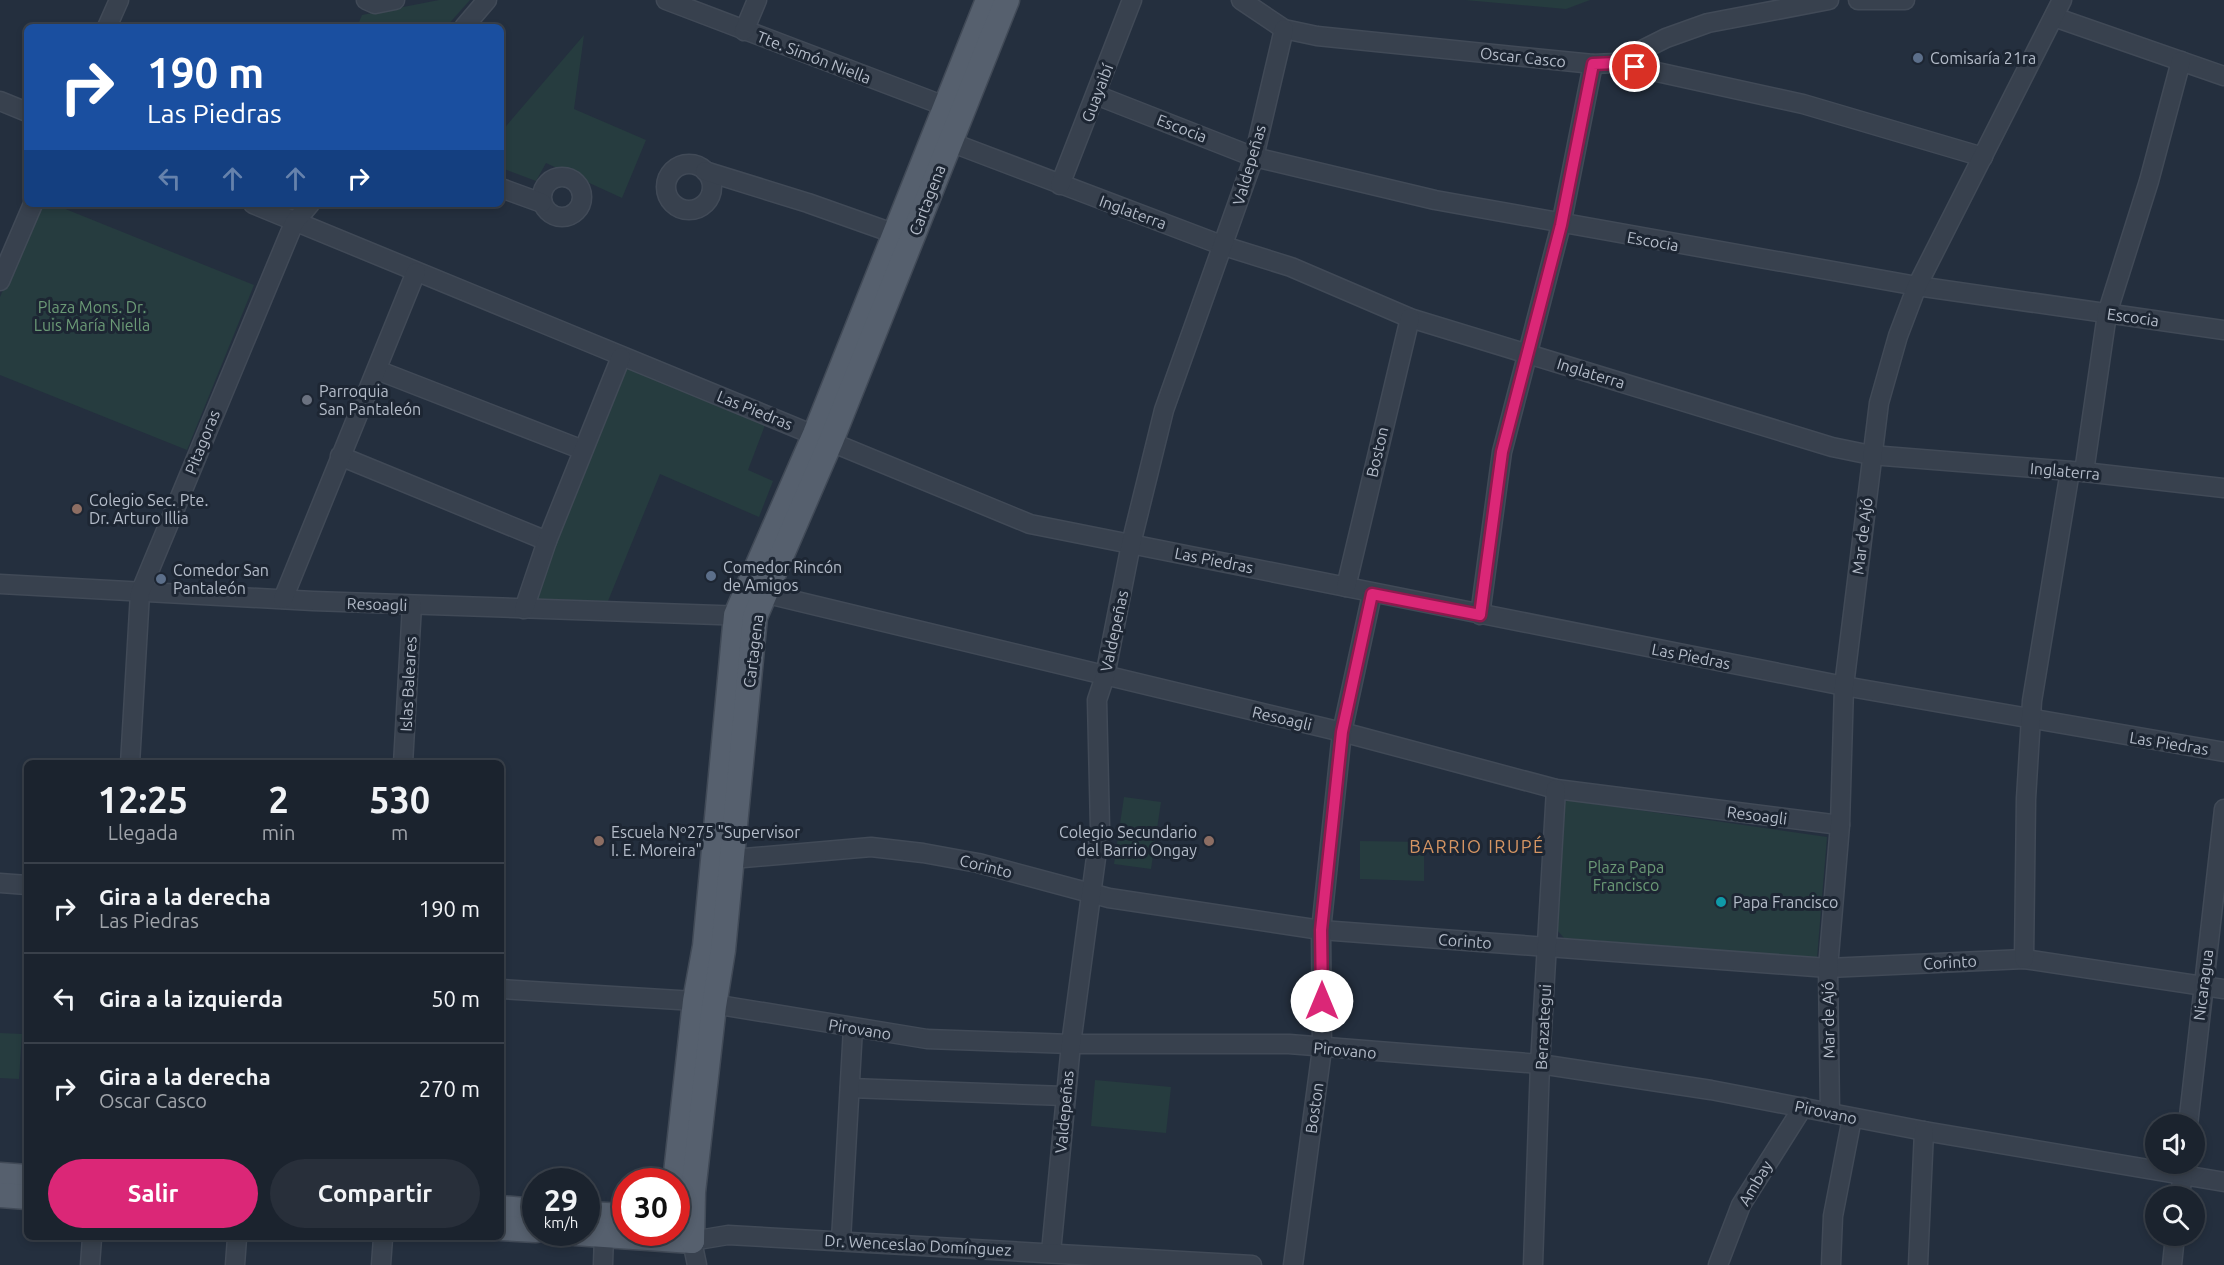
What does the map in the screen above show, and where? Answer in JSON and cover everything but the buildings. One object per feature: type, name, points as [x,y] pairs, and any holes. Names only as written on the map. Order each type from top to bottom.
[{"type":"main road","name":"Cartagena","points":[[745,616],[763,593],[904,237],[954,109],[988,0]]},
{"type":"main road","name":"Cartagena","points":[[904,237],[950,142],[954,109],[1007,0]]},
{"type":"main road","name":"Cartagena","points":[[677,1168],[704,1003],[723,950],[722,860],[745,616],[823,438]]},
{"type":"main road","name":"Cartagena","points":[[689,1168],[704,1003]]},
{"type":"main road","points":[[0,1175],[24,1177]]},
{"type":"main road","points":[[0,1195],[24,1197]]},
{"type":"main road","points":[[504,1208],[522,1210]]},
{"type":"main road","points":[[504,1228],[522,1229]]},
{"type":"main road","points":[[600,1235],[612,1234]]},
{"type":"street","points":[[108,24],[118,0]]},
{"type":"street","points":[[366,0],[375,4],[394,0]]},
{"type":"street","points":[[467,24],[487,0]]},
{"type":"street","name":"Tte. Simón Niella","points":[[666,0],[954,109]]},
{"type":"street","points":[[744,31],[757,0]]},
{"type":"street","name":"Guayaibí","points":[[1060,185],[1132,0]]},
{"type":"street","points":[[1616,63],[1666,38],[1708,23],[1829,0]]},
{"type":"street","points":[[1858,0],[1905,0]]},
{"type":"street","name":"Mar de Ajó","points":[[1830,1112],[1827,968],[1840,825],[1845,686],[1879,403],[1898,336],[1917,286],[2062,0]]},
{"type":"street","name":"Oscar Casco","points":[[1247,1],[1284,29],[1317,36],[1593,64],[1616,63],[1803,105],[1983,158]]},
{"type":"street","points":[[2054,17],[2224,76]]},
{"type":"street","name":"Valdepeñas","points":[[1051,1252],[1071,1044],[1100,828],[1095,721],[1097,700],[1105,676],[1131,544],[1164,410],[1254,157],[1284,29]]},
{"type":"street","points":[[2024,959],[2026,799],[2032,701],[2107,314],[2149,181],[2181,61]]},
{"type":"street","points":[[1480,615],[1502,452],[1561,225],[1593,64]]},
{"type":"street","name":"Escocia","points":[[1096,95],[1254,157],[1435,200],[1561,225],[1917,286],[2224,330]]},
{"type":"street","points":[[0,101],[24,111]]},
{"type":"street","name":"Inglaterra","points":[[950,142],[1224,246],[1291,267],[1410,318],[1832,447],[1871,455],[2077,472],[2224,489]]},
{"type":"street","points":[[705,171],[808,203],[904,237]]},
{"type":"street","points":[[504,189],[542,203]]},
{"type":"street","points":[[0,281],[32,207]]},
{"type":"street","name":"Las Piedras","points":[[259,207],[1030,524],[1372,594],[1845,686],[2224,752]]},
{"type":"street","name":"Pitagoras","points":[[130,760],[140,593],[294,223],[307,207]]},
{"type":"street","points":[[283,599],[416,273]]},
{"type":"street","name":"Boston","points":[[1346,587],[1410,318]]},
{"type":"street","points":[[524,609],[547,541],[621,357]]},
{"type":"street","points":[[377,370],[583,450]]},
{"type":"street","points":[[340,456],[547,541]]},
{"type":"street","name":"Resoagli","points":[[0,584],[140,593],[412,605],[745,616]]},
{"type":"street","name":"Resoagli","points":[[763,593],[1342,732],[1556,789],[1840,825]]},
{"type":"street","name":"Boston","points":[[1293,1265],[1322,1048],[1321,930],[1342,732],[1372,594]]},
{"type":"street","name":"Islas Baleares","points":[[403,760],[412,605]]},
{"type":"street","name":"Berazategui","points":[[1533,1265],[1540,1064],[1556,789]]},
{"type":"street","name":"Nicaragua","points":[[2189,1114],[2224,809]]},
{"type":"street","name":"Corinto","points":[[722,860],[871,847],[978,863],[1092,894],[1156,907],[1321,930],[1827,968],[2024,959],[2224,989]]},
{"type":"street","points":[[0,883],[24,885]]},
{"type":"street","name":"Pirovano","points":[[504,989],[704,1003],[927,1039],[1071,1044],[1289,1044],[1540,1064],[1803,1107],[1924,1131],[2145,1163]]},
{"type":"street","points":[[841,1240],[853,1028]]},
{"type":"street","points":[[850,1088],[1065,1096]]},
{"type":"street","name":"Ambay","points":[[1718,1265],[1741,1205],[1803,1107]]},
{"type":"street","points":[[1831,1265],[1833,1216],[1852,1118]]},
{"type":"street","points":[[1918,1265],[1924,1131]]},
{"type":"street","name":"Pirovano","points":[[2199,1174],[2224,1182]]},
{"type":"street","name":"Dr. Wenceslao Domínguez","points":[[690,1227],[728,1235],[841,1240],[1033,1258],[1051,1252],[1252,1265]]},
{"type":"street","points":[[603,1265],[604,1235]]},
{"type":"street","points":[[90,1265],[92,1240]]},
{"type":"street","points":[[235,1265],[237,1240]]},
{"type":"street","points":[[381,1265],[383,1240]]},
{"type":"street","name":"Cartagena","points":[[690,1244],[697,1265]]},
{"type":"street","points":[[2172,1265],[2174,1246]]},
{"type":"green space","points":[[439,0],[470,0],[449,24],[358,24],[362,15]]},
{"type":"green space","points":[[1465,0],[1590,0],[1566,9]]},
{"type":"green space","points":[[584,35],[574,109],[646,140],[622,198],[546,163],[536,181],[504,169],[504,128]]},
{"type":"green space","name":"Plaza Mons. Dr. Luis María Niella","points":[[39,207],[60,207],[254,285],[187,450],[0,375],[0,297]]},
{"type":"green space","points":[[625,367],[765,425],[748,470],[773,481],[759,517],[660,474],[608,601],[534,600]]},
{"type":"green space","points":[[1124,797],[1161,802],[1151,869],[1114,864]]},
{"type":"green space","name":"Plaza Papa Francisco","points":[[1568,800],[1827,837],[1817,958],[1564,938],[1557,930],[1560,805]]},
{"type":"green space","points":[[1360,841],[1424,842],[1424,881],[1360,879]]},
{"type":"green space","points":[[0,1033],[22,1034],[19,1079],[0,1078]]},
{"type":"green space","points":[[1095,1080],[1171,1087],[1166,1133],[1091,1126]]},
{"type":"place","name":"Comisaría 21ra","points":[[1918,58]]},
{"type":"place","name":"Parroquia San Pantaleón","points":[[307,400]]},
{"type":"place","name":"Colegio Sec. Pte. Dr. Arturo Illia","points":[[77,509]]},
{"type":"place","name":"Comedor Rincón de Amigos","points":[[711,576]]},
{"type":"place","name":"Comedor San Pantaleón","points":[[161,579]]},
{"type":"place","name":"Escuela Nº275 \"Supervisor I. E. Moreira\"","points":[[599,841]]},
{"type":"place","name":"Colegio Secundario del Barrio Ongay","points":[[1209,841]]},
{"type":"place","name":"Papa Francisco","points":[[1721,902]]},
{"type":"district","name":"BARRIO IRUPÉ","points":[[1477,847]]},
{"type":"route","points":[[1322,1001],[1321,930],[1342,732],[1372,594],[1480,615],[1502,452],[1561,225],[1593,64],[1616,63],[1635,67]]}]
